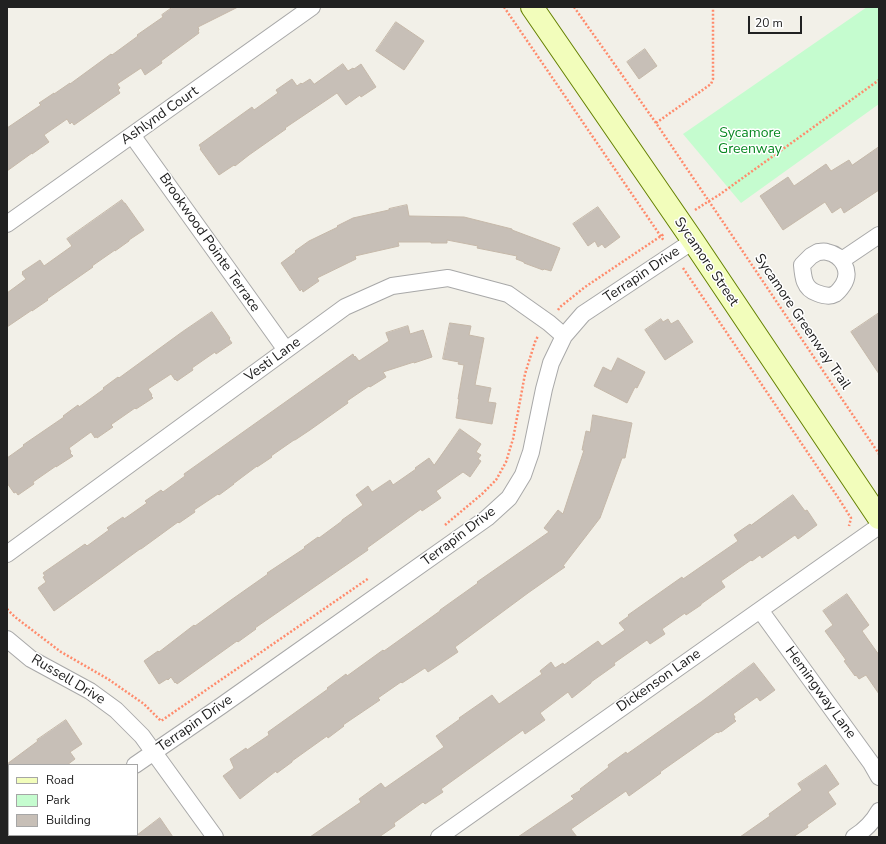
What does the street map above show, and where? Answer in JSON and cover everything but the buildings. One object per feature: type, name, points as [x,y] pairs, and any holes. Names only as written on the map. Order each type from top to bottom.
[{"type":"street","name":"Ashlynd Court","points":[[7,224],[312,7]]},
{"type":"street","name":"Sycamore Street","points":[[532,7],[693,241],[879,518]]},
{"type":"street","name":"Brookwood Pointe Terrace","points":[[132,135],[286,350]]},
{"type":"street","points":[[842,260],[879,235]]},
{"type":"street","name":"Terrapin Drive","points":[[136,764],[487,518],[510,498],[523,476],[531,452],[545,383],[551,363],[564,336],[584,314],[693,241]]},
{"type":"street","name":"Vesti Lane","points":[[7,554],[345,307],[392,286],[448,278],[508,294],[549,323],[564,336]]},
{"type":"street","name":"Dickenson Lane","points":[[439,837],[879,526]]},
{"type":"street","name":"Hemingway Lane","points":[[760,610],[871,763],[879,777]]},
{"type":"street","name":"Russell Drive","points":[[7,639],[32,659],[90,692],[116,710],[141,735],[215,837]]},
{"type":"street","points":[[854,837],[865,830],[876,818],[879,811]]},
{"type":"path","name":"Sycamore Greenway Trail","points":[[574,7],[656,123],[879,454]]},
{"type":"path","points":[[656,123],[711,84],[713,7]]},
{"type":"path","points":[[701,207],[879,80]]},
{"type":"path","points":[[557,313],[560,307],[585,287],[661,236]]},
{"type":"path","points":[[441,528],[482,494],[496,480],[506,462],[513,439],[524,374],[535,342],[538,336],[542,334]]},
{"type":"path","points":[[7,609],[15,618],[61,652],[108,679],[144,704],[161,721],[370,578]]},
{"type":"green space","name":"Sycamore Greenway","points":[[867,7],[879,7],[879,104],[741,203],[683,134]]}]
